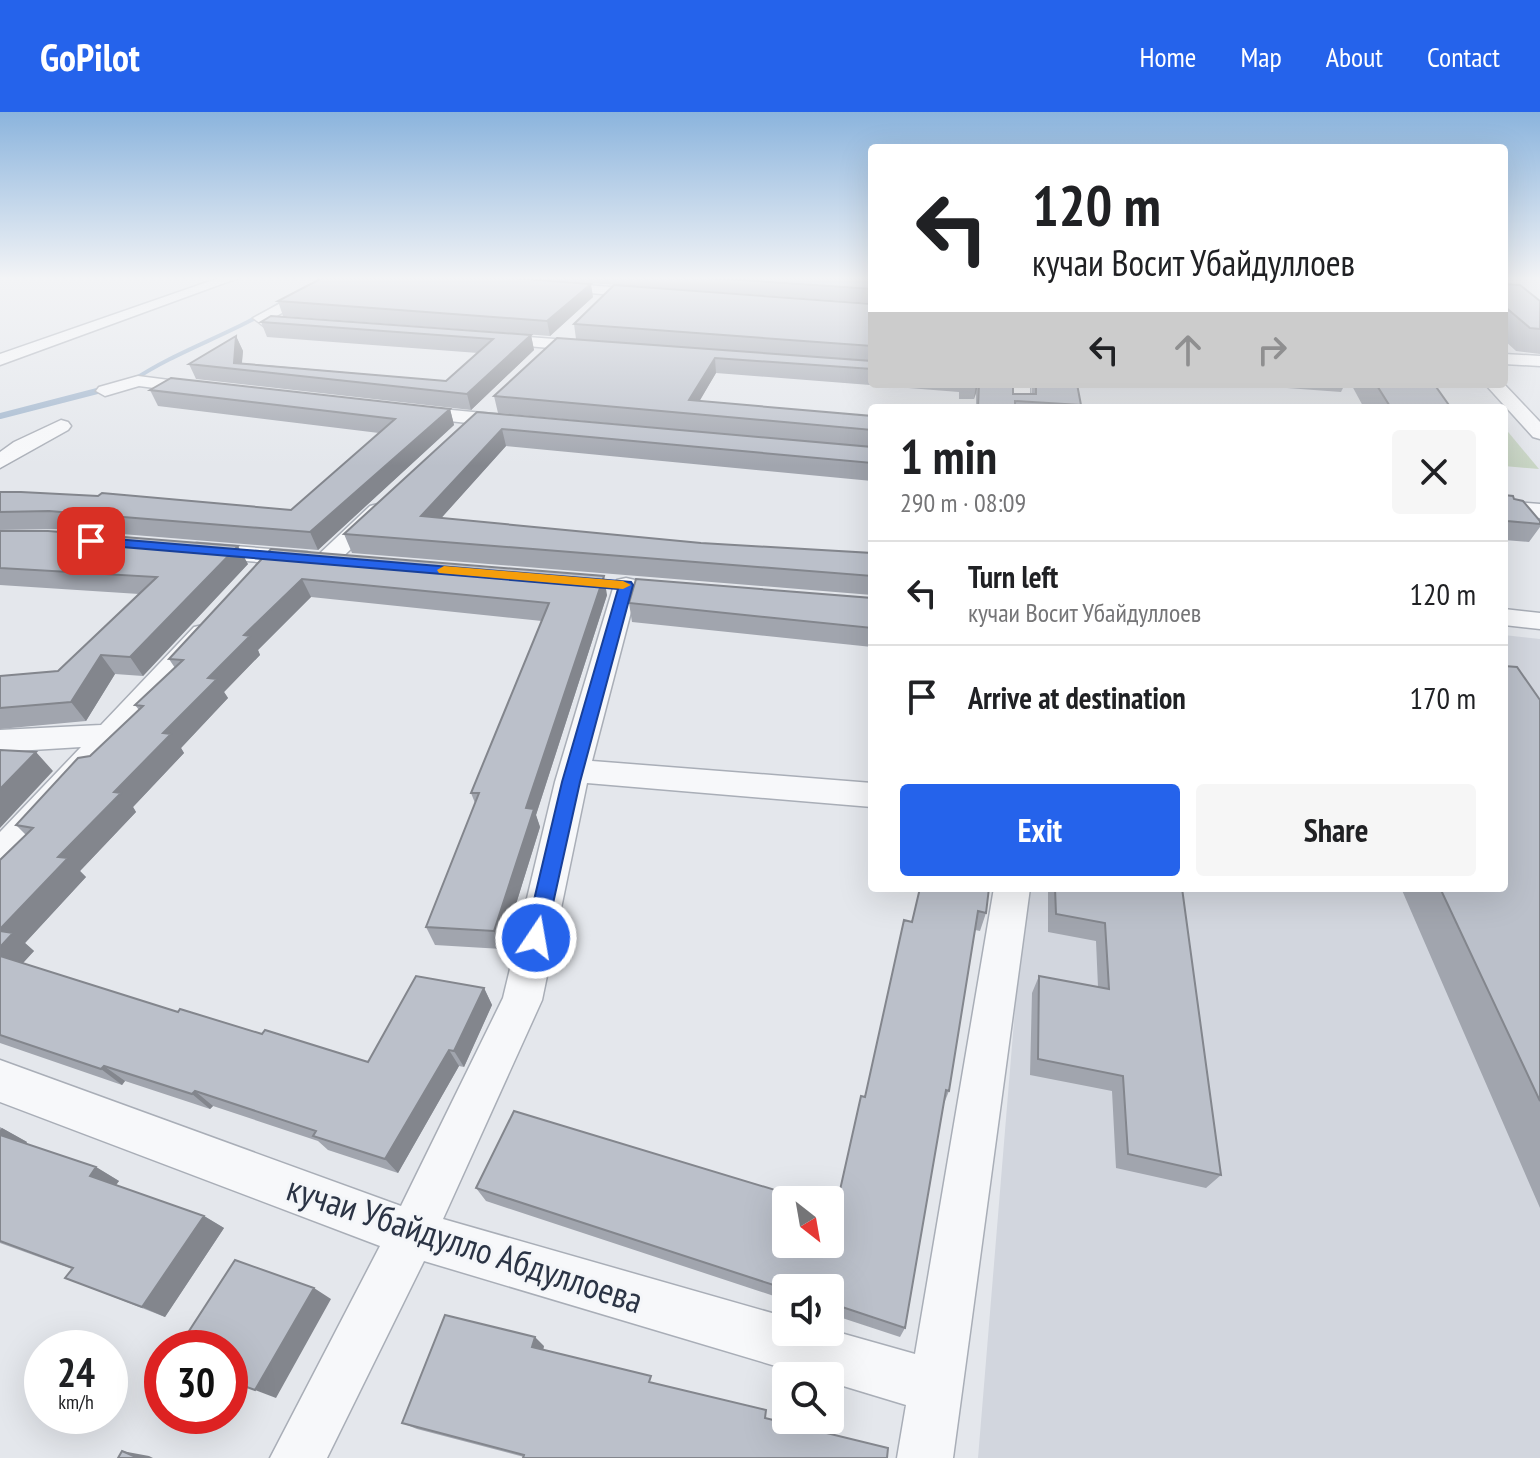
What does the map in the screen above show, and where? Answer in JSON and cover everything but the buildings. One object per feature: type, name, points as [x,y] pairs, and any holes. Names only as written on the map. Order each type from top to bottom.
[{"type":"street","points":[[0,360],[54,341]]},
{"type":"street","points":[[513,341],[618,349]]},
{"type":"street","points":[[532,366],[558,341]]},
{"type":"street","points":[[1508,359],[1540,361]]},
{"type":"street","points":[[105,391],[138,381],[213,391]]},
{"type":"street","points":[[1498,388],[1540,433]]},
{"type":"street","points":[[453,441],[499,398]]},
{"type":"street","points":[[383,409],[540,425]]},
{"type":"street","points":[[0,462],[21,446],[61,426]]},
{"type":"street","points":[[325,561],[395,495]]},
{"type":"street","points":[[1508,508],[1540,511]]},
{"type":"street","points":[[167,547],[357,563]]},
{"type":"street","points":[[253,579],[273,556]]},
{"type":"street","points":[[298,1458],[412,1234],[522,1000],[574,771],[626,585]]},
{"type":"street","points":[[0,855],[222,612]]},
{"type":"street","points":[[1508,617],[1540,621]]},
{"type":"street","points":[[0,741],[110,735]]},
{"type":"street","points":[[574,771],[868,795]]},
{"type":"street","points":[[926,1451],[1011,892]]},
{"type":"street","name":"кучаи Убайдулло Абдуллоева","points":[[0,1081],[412,1234],[936,1387]]},
{"type":"shaded area","points":[[1508,635],[1540,639],[1540,1458],[978,1458],[1025,892],[1508,892]]},
{"type":"green space","points":[[1508,432],[1539,469],[1508,466]]},
{"type":"waterway","points":[[132,381],[209,341]]},
{"type":"waterway","points":[[131,381],[135,379]]},
{"type":"waterway","points":[[0,416],[105,389]]},
{"type":"slow traffic","points":[[444,570],[623,585]]},
{"type":"route","points":[[91,541],[626,585],[571,782],[536,938]]}]
